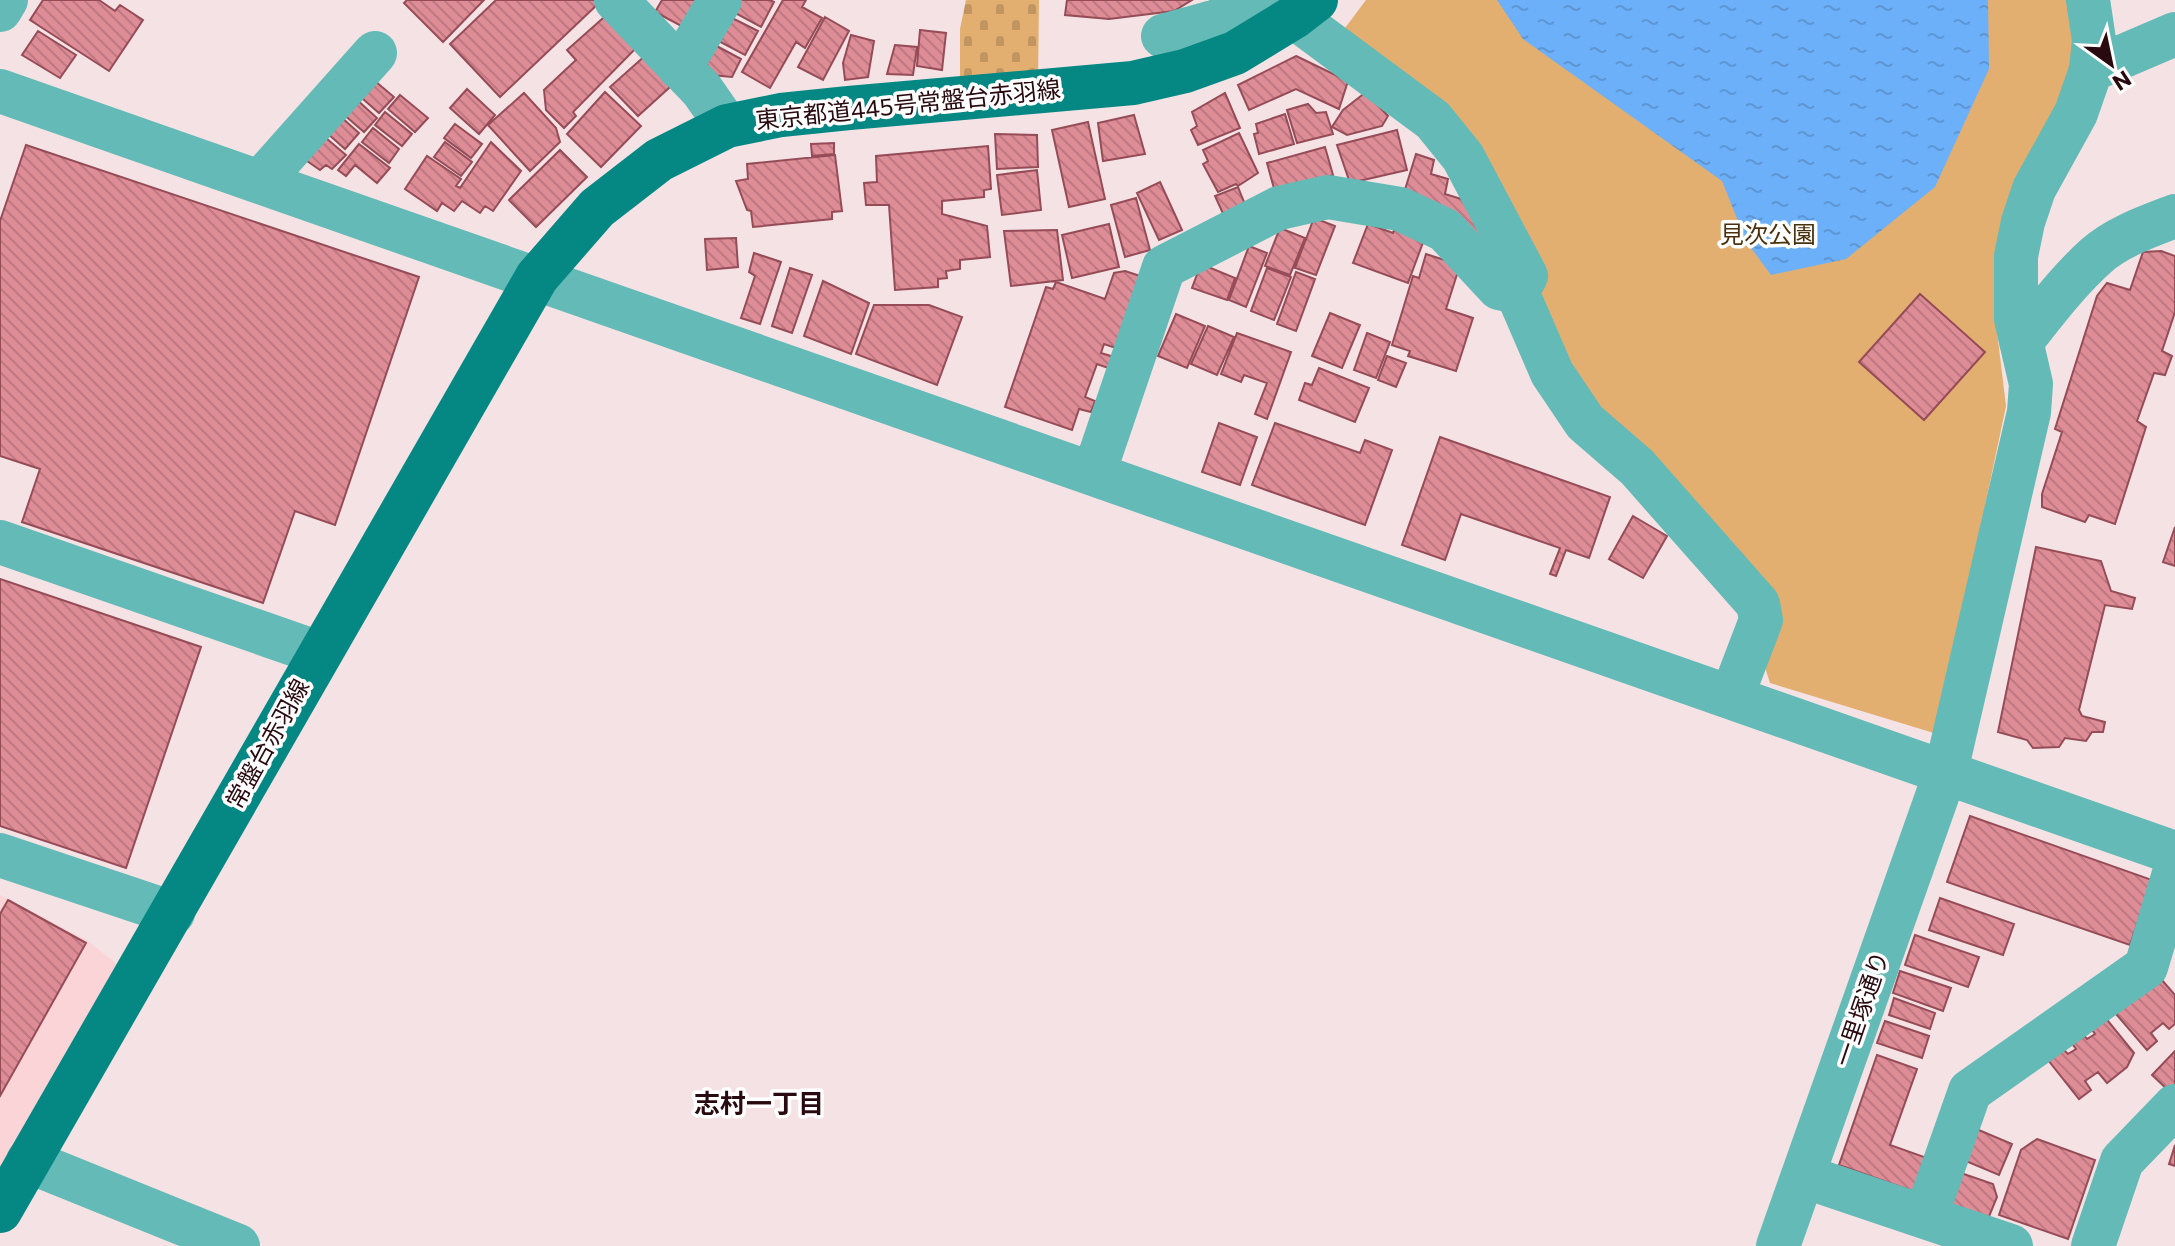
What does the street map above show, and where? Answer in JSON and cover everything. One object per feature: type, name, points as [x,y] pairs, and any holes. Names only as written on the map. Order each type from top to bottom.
[{"type":"main road","name":"東京都道445号常盤台赤羽線","points":[[537,277],[597,208],[659,160],[727,126],[822,110],[1133,83],[1185,71],[1235,53],[1289,6]]},
{"type":"main road","name":"常盤台赤羽線","points":[[0,1211],[537,277]]},
{"type":"street","points":[[0,10],[6,0]]},
{"type":"street","points":[[616,0],[702,90],[727,126]]},
{"type":"street","points":[[680,68],[720,0]]},
{"type":"street","name":"一里塚通り","points":[[1778,1246],[1946,771],[2029,412],[2031,384],[2016,319],[2016,256],[2034,189],[2076,113],[2091,70],[2094,40],[2088,0]]},
{"type":"street","points":[[1163,36],[1289,6],[1433,120],[1463,157],[1526,276],[1517,292]]},
{"type":"street","points":[[2091,70],[2175,34]]},
{"type":"street","points":[[260,182],[375,53]]},
{"type":"street","points":[[0,91],[2175,853]]},
{"type":"street","points":[[1094,473],[1164,267],[1279,208],[1328,197],[1400,209],[1445,230],[1499,288],[1517,292]]},
{"type":"street","points":[[2021,342],[2062,291],[2098,254],[2143,228],[2175,216]]},
{"type":"street","points":[[1517,292],[1552,373],[1585,422],[1637,467],[1758,604],[1761,620],[1732,696]]},
{"type":"street","points":[[0,542],[319,653]]},
{"type":"street","points":[[0,855],[173,913]]},
{"type":"street","points":[[1926,1216],[1970,1091],[2146,967],[2175,870]]},
{"type":"street","points":[[2093,1246],[2122,1161],[2175,1106]]},
{"type":"street","points":[[28,1161],[238,1246]]},
{"type":"street","points":[[1803,1176],[2011,1246]]},
{"type":"shaded area","points":[[0,895],[88,941],[118,965],[0,1172]]},
{"type":"green space","points":[[966,0],[1039,0],[1038,81],[960,81],[960,29]]},
{"type":"green space","name":"見次公園","points":[[1366,0],[2069,0],[2081,70],[1997,332],[2006,406],[1937,734],[1770,683],[1764,664],[1780,611],[1597,414],[1535,300],[1538,276],[1342,32]]},
{"type":"water","points":[[1497,0],[1988,0],[1989,69],[1935,187],[1846,259],[1771,275],[1746,241],[1722,181],[1523,39]]},
{"type":"building","points":[[43,0],[99,0],[115,11],[120,5],[143,20],[109,71],[30,20]]},
{"type":"building","points":[[407,0],[484,0],[443,42],[404,3]]},
{"type":"building","points":[[496,0],[601,1],[500,97],[450,44]]},
{"type":"building","points":[[662,0],[703,0],[687,29],[655,12]]},
{"type":"building","points":[[733,0],[774,2],[761,27],[728,9]]},
{"type":"building","points":[[783,0],[806,0],[802,7],[822,18],[805,48],[796,42],[770,88],[742,72]]},
{"type":"building","points":[[1067,0],[1192,0],[1174,11],[1109,19],[1065,15]]},
{"type":"building","points":[[610,12],[640,44],[573,112],[576,116],[564,128],[546,110],[544,90],[576,60],[567,50]]},
{"type":"building","points":[[726,15],[758,31],[745,55],[713,38]]},
{"type":"building","points":[[825,17],[849,31],[823,80],[798,67]]},
{"type":"building","points":[[920,30],[946,33],[942,70],[917,66]]},
{"type":"building","points":[[38,31],[76,55],[60,78],[22,55]]},
{"type":"building","points":[[851,35],[874,41],[868,77],[845,80],[843,63]]},
{"type":"building","points":[[711,43],[741,59],[732,77],[711,75],[704,55]]},
{"type":"building","points":[[895,45],[917,47],[913,75],[887,74]]},
{"type":"building","points":[[647,54],[670,87],[638,116],[610,87]]},
{"type":"building","points":[[1296,56],[1348,81],[1339,109],[1296,89],[1249,110],[1238,85]]},
{"type":"building","points":[[369,76],[394,97],[379,113],[355,92]]},
{"type":"building","points":[[467,89],[495,115],[479,134],[450,108]]},
{"type":"building","points":[[605,92],[641,126],[601,167],[567,134]]},
{"type":"building","points":[[1366,92],[1388,116],[1382,126],[1347,135],[1332,127],[1343,110]]},
{"type":"building","points":[[524,93],[556,128],[560,142],[530,171],[488,125]]},
{"type":"building","points":[[1225,93],[1240,128],[1198,145],[1191,130],[1197,126],[1192,112]]},
{"type":"building","points":[[400,95],[428,118],[415,132],[388,109]]},
{"type":"building","points":[[355,98],[377,118],[364,132],[342,113]]},
{"type":"building","points":[[1308,104],[1316,113],[1326,112],[1333,134],[1297,143],[1287,110]]},
{"type":"building","points":[[385,112],[412,134],[402,146],[375,125]]},
{"type":"building","points":[[1285,114],[1294,144],[1259,154],[1254,134],[1258,133],[1256,124]]},
{"type":"building","points":[[1134,115],[1145,154],[1103,161],[1098,123]]},
{"type":"building","points":[[341,117],[359,133],[345,149],[327,133]]},
{"type":"building","points":[[1088,122],[1105,199],[1069,207],[1052,130]]},
{"type":"building","points":[[455,124],[482,144],[471,158],[444,138]]},
{"type":"building","points":[[373,128],[399,149],[389,163],[362,142]]},
{"type":"building","points":[[1397,130],[1407,170],[1350,183],[1337,145]]},
{"type":"building","points":[[320,133],[346,155],[332,169],[326,165],[320,170],[300,156]]},
{"type":"building","points":[[1239,133],[1258,173],[1238,186],[1236,184],[1218,192],[1203,164],[1208,161],[1203,150]]},
{"type":"building","points":[[995,134],[1037,135],[1038,167],[997,169]]},
{"type":"building","points":[[445,142],[472,162],[461,176],[434,157]]},
{"type":"building","points":[[491,142],[521,171],[493,211],[485,206],[480,213],[462,201],[454,211],[442,203],[437,211],[405,189],[427,156],[461,179],[456,186],[460,188]]},
{"type":"building","points":[[834,143],[834,154],[812,156],[811,144]]},
{"type":"building","points":[[359,144],[390,168],[377,183],[355,165],[346,176],[338,170]]},
{"type":"building","points":[[26,145],[419,277],[335,525],[295,511],[263,603],[22,522],[40,469],[0,456],[0,221]]},
{"type":"building","points":[[988,146],[991,189],[984,190],[984,197],[942,201],[942,214],[987,226],[990,257],[960,260],[960,269],[946,271],[947,278],[938,279],[938,287],[895,290],[889,205],[866,205],[864,183],[877,182],[876,156]]},
{"type":"building","points":[[1325,147],[1333,175],[1275,192],[1267,163]]},
{"type":"building","points":[[560,150],[587,177],[536,227],[509,200]]},
{"type":"building","points":[[1416,154],[1434,160],[1431,174],[1448,179],[1445,194],[1468,201],[1496,254],[1403,196]]},
{"type":"building","points":[[835,155],[842,211],[832,212],[832,219],[753,227],[751,211],[747,210],[736,181],[748,179],[747,164]]},
{"type":"building","points":[[1037,170],[1041,210],[1002,215],[997,175]]},
{"type":"building","points":[[1160,182],[1182,230],[1159,240],[1137,193]]},
{"type":"building","points":[[1238,187],[1248,212],[1226,220],[1215,196]]},
{"type":"building","points":[[1136,198],[1150,250],[1125,257],[1111,205]]},
{"type":"building","points":[[1314,218],[1335,226],[1316,275],[1295,268]]},
{"type":"building","points":[[1109,224],[1119,267],[1072,278],[1062,235]]},
{"type":"building","points":[[1368,224],[1393,233],[1396,226],[1425,237],[1408,283],[1353,263]]},
{"type":"building","points":[[1280,228],[1305,238],[1290,275],[1265,266]]},
{"type":"building","points":[[1057,230],[1063,280],[1011,286],[1004,231]]},
{"type":"building","points":[[736,238],[738,267],[707,270],[705,239]]},
{"type":"building","points":[[1249,246],[1267,253],[1246,307],[1229,300]]},
{"type":"building","points":[[2161,251],[2175,256],[2175,312],[2162,351],[2172,356],[2165,375],[2154,373],[2137,421],[2146,427],[2115,524],[2089,515],[2085,522],[2042,507],[2042,494],[2062,432],[2055,429],[2097,296],[2107,283],[2130,290],[2143,252]]},
{"type":"building","points":[[754,253],[781,262],[760,324],[741,318],[755,276],[749,272]]},
{"type":"building","points":[[1426,254],[1460,265],[1446,309],[1473,318],[1456,371],[1408,356],[1410,351],[1392,345],[1413,276],[1419,278]]},
{"type":"building","points":[[1201,264],[1235,278],[1227,300],[1192,288]]},
{"type":"building","points":[[790,268],[812,275],[792,333],[772,326]]},
{"type":"building","points":[[1267,268],[1291,277],[1274,320],[1251,311]]},
{"type":"building","points":[[1125,271],[1149,279],[1125,351],[1104,344],[1101,353],[1114,357],[1111,369],[1097,364],[1085,397],[1095,401],[1091,412],[1079,409],[1072,430],[1005,407],[1046,287],[1053,289],[1056,282],[1105,299],[1114,273]]},
{"type":"building","points":[[1296,272],[1315,279],[1296,331],[1277,324]]},
{"type":"building","points":[[823,281],[869,303],[851,354],[804,336]]},
{"type":"building","points":[[1920,294],[1985,352],[1924,420],[1859,362]]},
{"type":"building","points":[[874,305],[929,305],[962,317],[937,385],[856,354]]},
{"type":"building","points":[[1330,313],[1360,325],[1342,368],[1312,356]]},
{"type":"building","points":[[1176,314],[1205,326],[1187,368],[1158,356]]},
{"type":"building","points":[[1208,326],[1234,337],[1217,375],[1191,364]]},
{"type":"building","points":[[1237,333],[1291,352],[1267,419],[1255,414],[1267,383],[1244,375],[1241,382],[1221,374]]},
{"type":"building","points":[[1367,333],[1390,342],[1376,378],[1354,370]]},
{"type":"building","points":[[1387,356],[1406,363],[1396,387],[1378,380]]},
{"type":"building","points":[[1319,368],[1369,388],[1355,422],[1299,400],[1305,383],[1312,385]]},
{"type":"building","points":[[1219,423],[1257,437],[1240,485],[1202,472]]},
{"type":"building","points":[[1275,423],[1360,453],[1365,440],[1392,450],[1365,525],[1252,485]]},
{"type":"building","points":[[1440,437],[1610,497],[1589,558],[1566,550],[1556,576],[1550,574],[1560,548],[1461,514],[1445,560],[1402,545]]},
{"type":"building","points":[[1633,516],[1667,536],[1643,578],[1609,559]]},
{"type":"building","points":[[2175,527],[2175,566],[2163,562]]},
{"type":"building","points":[[2036,547],[2101,561],[2111,591],[2135,598],[2132,609],[2105,605],[2079,710],[2082,716],[2105,722],[2103,732],[2092,732],[2086,741],[2065,738],[2059,747],[2033,748],[2027,740],[1998,732]]},
{"type":"building","points":[[0,579],[201,647],[126,868],[0,826]]},
{"type":"building","points":[[1970,816],[2152,880],[2130,945],[1947,882]]},
{"type":"building","points":[[1940,898],[2014,924],[2003,955],[1929,930]]},
{"type":"building","points":[[8,900],[86,943],[0,1096],[0,914]]},
{"type":"building","points":[[1915,935],[1979,957],[1968,987],[1905,965]]},
{"type":"building","points":[[1900,971],[1951,988],[1943,1011],[1893,993]]},
{"type":"building","points":[[2161,979],[2175,995],[2175,1024],[2169,1029],[2163,1023],[2151,1033],[2157,1041],[2147,1050],[2110,1007]]},
{"type":"building","points":[[1894,998],[1935,1013],[1930,1029],[1889,1015]]},
{"type":"building","points":[[2104,1016],[2134,1053],[2127,1067],[2107,1083],[2098,1072],[2085,1081],[2091,1090],[2079,1099],[2048,1060],[2063,1049],[2068,1054],[2076,1049],[2070,1041],[2081,1032],[2087,1039],[2095,1034],[2090,1027]]},
{"type":"building","points":[[1885,1021],[1929,1036],[1922,1058],[1877,1043]]},
{"type":"building","points":[[2175,1051],[2175,1092],[2172,1094],[2152,1075]]},
{"type":"building","points":[[1877,1055],[1917,1069],[1890,1145],[1927,1158],[1915,1192],[1839,1165]]},
{"type":"building","points":[[1974,1128],[2012,1144],[1999,1175],[1961,1159]]},
{"type":"building","points":[[2037,1139],[2095,1160],[2068,1239],[1999,1215],[2021,1150]]},
{"type":"building","points":[[2175,1145],[2175,1166],[2169,1164]]},
{"type":"building","points":[[1958,1172],[1993,1184],[1997,1197],[1988,1219],[1946,1202]]},
{"type":"district","name":"志村一丁目","points":[[759,1104]]}]
